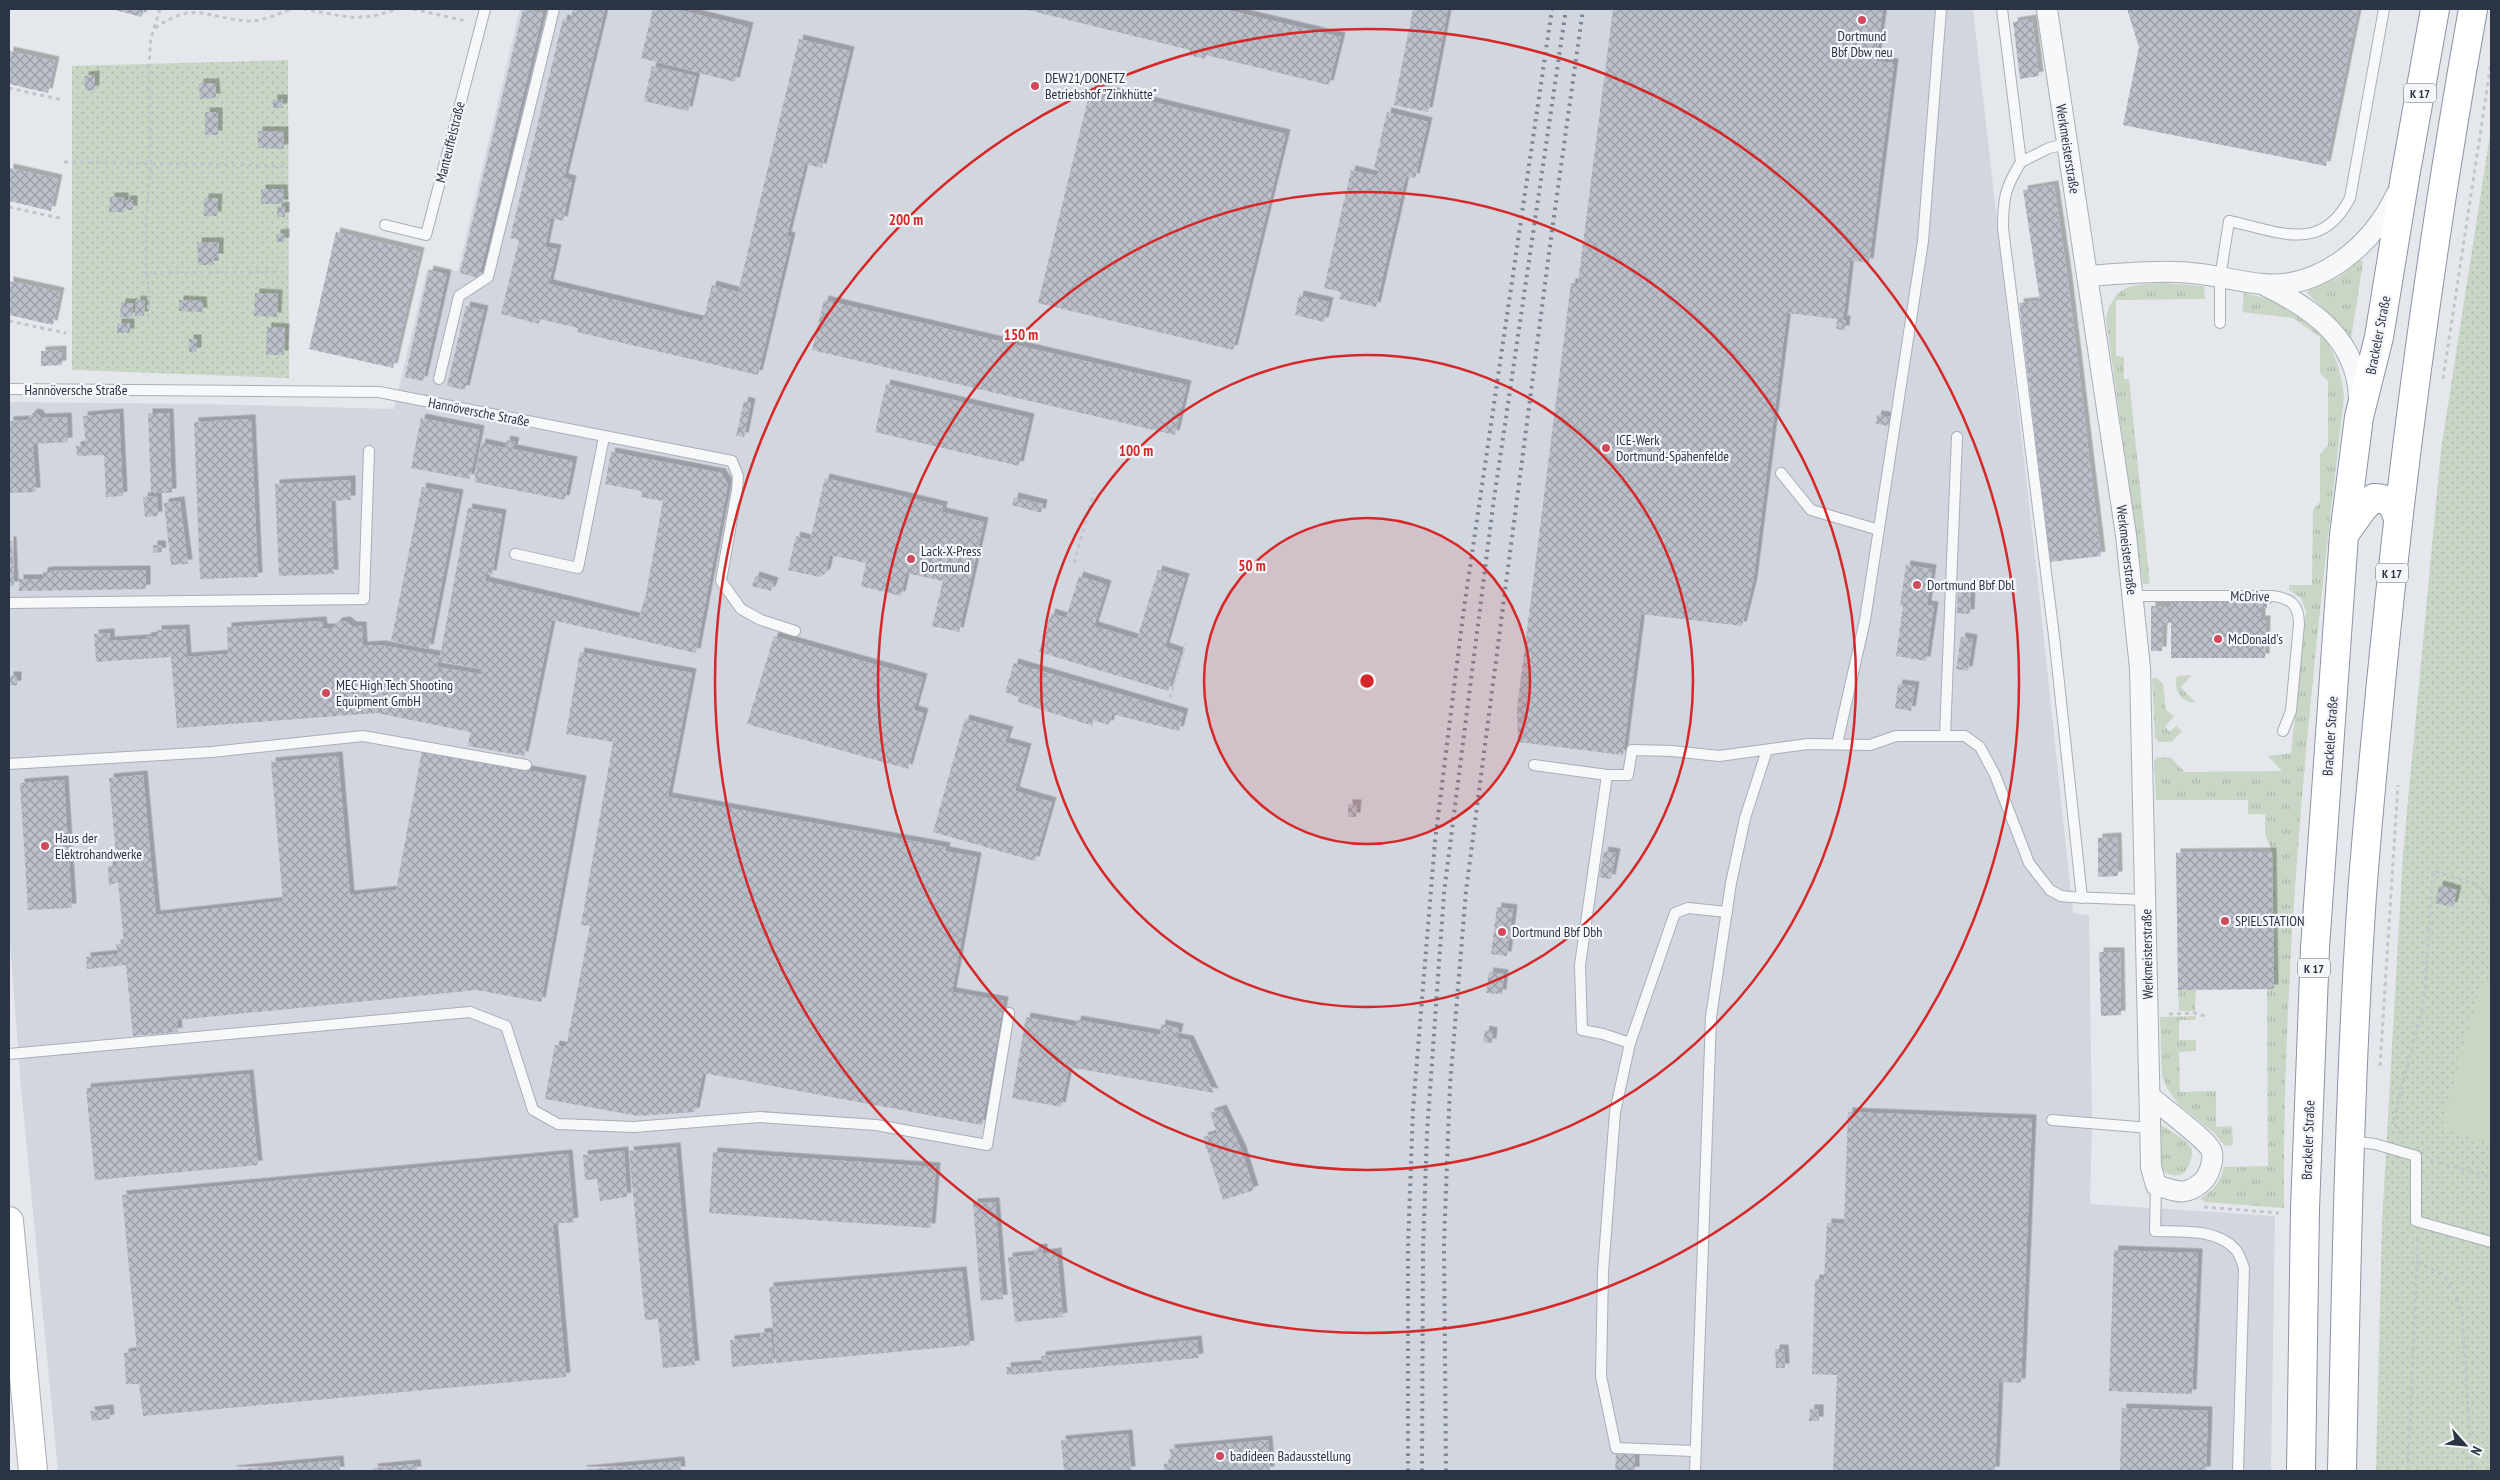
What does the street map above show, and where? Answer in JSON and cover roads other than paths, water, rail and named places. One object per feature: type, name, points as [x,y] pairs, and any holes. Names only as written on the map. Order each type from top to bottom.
[{"type":"main road","name":"Brackeler Straße","points":[[2301,1471],[2305,1209],[2315,948],[2344,535],[2359,417],[2379,337],[2435,9]]},
{"type":"main road","name":"K 17","points":[[2342,1471],[2350,1141],[2361,908],[2398,519],[2434,248],[2473,9]]},
{"type":"main road","points":[[2344,535],[2359,513],[2374,498],[2384,498],[2394,506],[2398,519]]},
{"type":"main road","points":[[9,1221],[33,1471]]},
{"type":"street","name":"Werkmeisterstraße","points":[[2047,9],[2088,276],[2132,596],[2140,668],[2151,1167],[2156,1185]]},
{"type":"street","points":[[2088,276],[2177,272],[2264,285],[2288,283],[2310,277],[2348,257],[2364,243],[2387,216],[2405,177]]},
{"type":"street","points":[[2264,285],[2292,298],[2316,314],[2335,335],[2356,371],[2359,388],[2359,417]]},
{"type":"street","points":[[2150,1096],[2205,1142],[2212,1151],[2212,1164],[2205,1180],[2193,1190],[2178,1192],[2156,1185]]},
{"type":"lane","name":"Manteuffelstraße","points":[[386,225],[426,235],[485,9]]},
{"type":"lane","points":[[439,379],[459,296],[488,277],[554,9]]},
{"type":"lane","points":[[1837,744],[1865,620],[1923,241],[1941,9]]},
{"type":"lane","points":[[2002,9],[2021,162]]},
{"type":"lane","points":[[2220,323],[2220,278],[2228,221],[2302,236],[2318,232],[2332,224],[2350,198],[2384,9]]},
{"type":"lane","points":[[2067,144],[2049,148],[2021,162],[2011,177],[2003,198],[2003,228],[2054,636],[2082,898]]},
{"type":"lane","name":"Hannöversche Straße","points":[[9,389],[379,392],[732,461],[738,476],[737,490],[721,581],[741,609],[761,620],[795,631]]},
{"type":"lane","points":[[515,554],[578,568],[604,437]]},
{"type":"lane","points":[[1945,735],[1957,437]]},
{"type":"lane","points":[[9,603],[364,599],[369,451]]},
{"type":"lane","points":[[1781,474],[1811,510],[1879,530]]},
{"type":"lane","name":"McDrive","points":[[2132,596],[2272,596],[2290,600],[2296,606],[2299,613],[2299,624],[2291,711],[2283,731]]},
{"type":"lane","points":[[9,764],[212,752],[363,736],[526,765]]},
{"type":"lane","points":[[1534,765],[1607,775],[1628,775],[1632,750],[1672,751],[1719,756],[1808,744],[1870,745],[1896,736],[1965,736],[1980,747],[1995,775],[2029,863],[2050,890],[2061,896],[2146,900]]},
{"type":"lane","points":[[1695,1471],[1694,1451],[1711,1017],[1726,912],[1745,818],[1767,750]]},
{"type":"lane","points":[[1607,775],[1580,965],[1580,1011],[1582,1030],[1603,1034],[1630,1043]]},
{"type":"lane","points":[[1694,1451],[1616,1448],[1601,1376],[1603,1272],[1615,1112],[1630,1043],[1676,913],[1688,908],[1726,912]]},
{"type":"lane","points":[[9,1054],[470,1012],[506,1026],[533,1110],[558,1124],[634,1127],[760,1117],[876,1125],[987,1145],[1009,1013]]},
{"type":"lane","points":[[2052,1120],[2150,1128]]},
{"type":"lane","points":[[2350,1141],[2375,1144],[2416,1156],[2416,1221],[2491,1242]]},
{"type":"lane","points":[[2156,1185],[2155,1231],[2207,1234],[2223,1239],[2237,1251],[2244,1268],[2238,1471]]},
{"type":"railway","points":[[1408,1471],[1408,1247],[1413,1109],[1435,841],[1463,615],[1552,9]]},
{"type":"railway","points":[[1422,1471],[1423,1250],[1427,1133],[1444,893],[1493,506],[1566,9]]},
{"type":"railway","points":[[1446,1471],[1444,1243],[1450,1085],[1466,891],[1551,238],[1583,9]]},
{"type":"place","name":"Dortmund Bbf Dbw neu","points":[[1862,20]]},
{"type":"place","name":"DEW21/DONETZ Betriebshof \"Zinkhütte\"","points":[[1035,86]]},
{"type":"place","name":"ICE-Werk Dortmund-Spähenfelde","points":[[1606,448]]},
{"type":"place","name":"Lack-X-Press Dortmund","points":[[911,559]]},
{"type":"place","name":"Dortmund Bbf Dbl","points":[[1917,585]]},
{"type":"place","name":"McDonald's","points":[[2218,639]]},
{"type":"place","name":"MEC High Tech Shooting Equipment GmbH","points":[[326,693]]},
{"type":"place","name":"Haus der Elektrohandwerke","points":[[45,846]]},
{"type":"place","name":"SPIELSTATION","points":[[2225,921]]},
{"type":"place","name":"Dortmund Bbf Dbh","points":[[1502,932]]},
{"type":"place","name":"badideen Badausstellung","points":[[1220,1456]]}]
